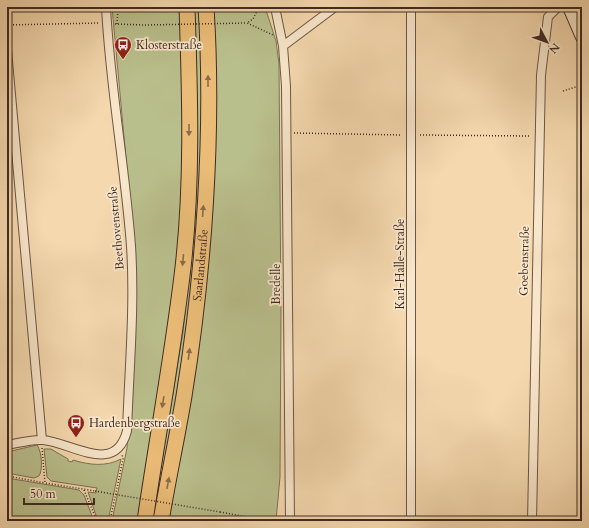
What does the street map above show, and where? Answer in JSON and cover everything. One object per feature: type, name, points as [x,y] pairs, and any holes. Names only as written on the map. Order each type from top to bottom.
[{"type":"highway","name":"Saarlandstraße","points":[[145,521],[182,275],[189,156],[186,7]]},
{"type":"highway","name":"Saarlandstraße","points":[[161,521],[184,395],[199,274],[206,173],[208,85],[206,7]]},
{"type":"street","name":"Beethovenstraße","points":[[106,7],[131,245],[133,289],[127,431],[121,446]]},
{"type":"street","name":"Bredelle","points":[[275,7],[282,43],[286,86],[290,521]]},
{"type":"street","points":[[282,43],[335,7]]},
{"type":"street","name":"Karl-Halle-Straße","points":[[411,7],[411,521]]},
{"type":"street","name":"Goebenstraße","points":[[532,521],[538,136],[541,76],[548,17],[558,7]]},
{"type":"street","points":[[569,7],[582,37]]},
{"type":"street","points":[[7,50],[42,440]]},
{"type":"street","points":[[7,445],[42,440],[97,455],[115,452],[121,446]]},
{"type":"path","points":[[117,24],[118,7]]},
{"type":"path","points":[[247,23],[253,19],[259,7]]},
{"type":"path","points":[[7,25],[247,23],[282,43]]},
{"type":"path","points":[[563,91],[582,85]]},
{"type":"path","points":[[287,133],[538,136]]},
{"type":"path","points":[[42,440],[45,483]]},
{"type":"path","points":[[110,521],[123,459],[121,446]]},
{"type":"path","points":[[7,476],[270,521]]},
{"type":"path","points":[[84,490],[97,521]]},
{"type":"green space","points":[[112,7],[182,7],[185,171],[178,275],[140,521],[112,521],[127,448],[135,288],[134,245]]},
{"type":"green space","points":[[192,7],[200,7],[203,79],[199,219],[183,358],[156,521],[152,521],[183,332],[193,232]]},
{"type":"green space","points":[[213,7],[265,7],[276,41],[279,64],[281,310],[280,477],[276,521],[166,521],[204,296]]},
{"type":"green space","points":[[37,445],[40,452],[41,461],[39,476],[34,478],[7,473],[7,452]]},
{"type":"green space","points":[[44,449],[51,449],[68,459],[68,461],[72,462],[73,460],[91,464],[103,464],[115,462],[121,459],[108,521],[98,521],[88,492],[96,493],[97,488],[51,481],[47,477]]},
{"type":"green space","points":[[7,478],[79,490],[84,495],[94,521],[7,521]]},
{"type":"place","name":"Klosterstraße","points":[[123,60]]},
{"type":"place","name":"Hardenbergstraße","points":[[76,438]]}]
